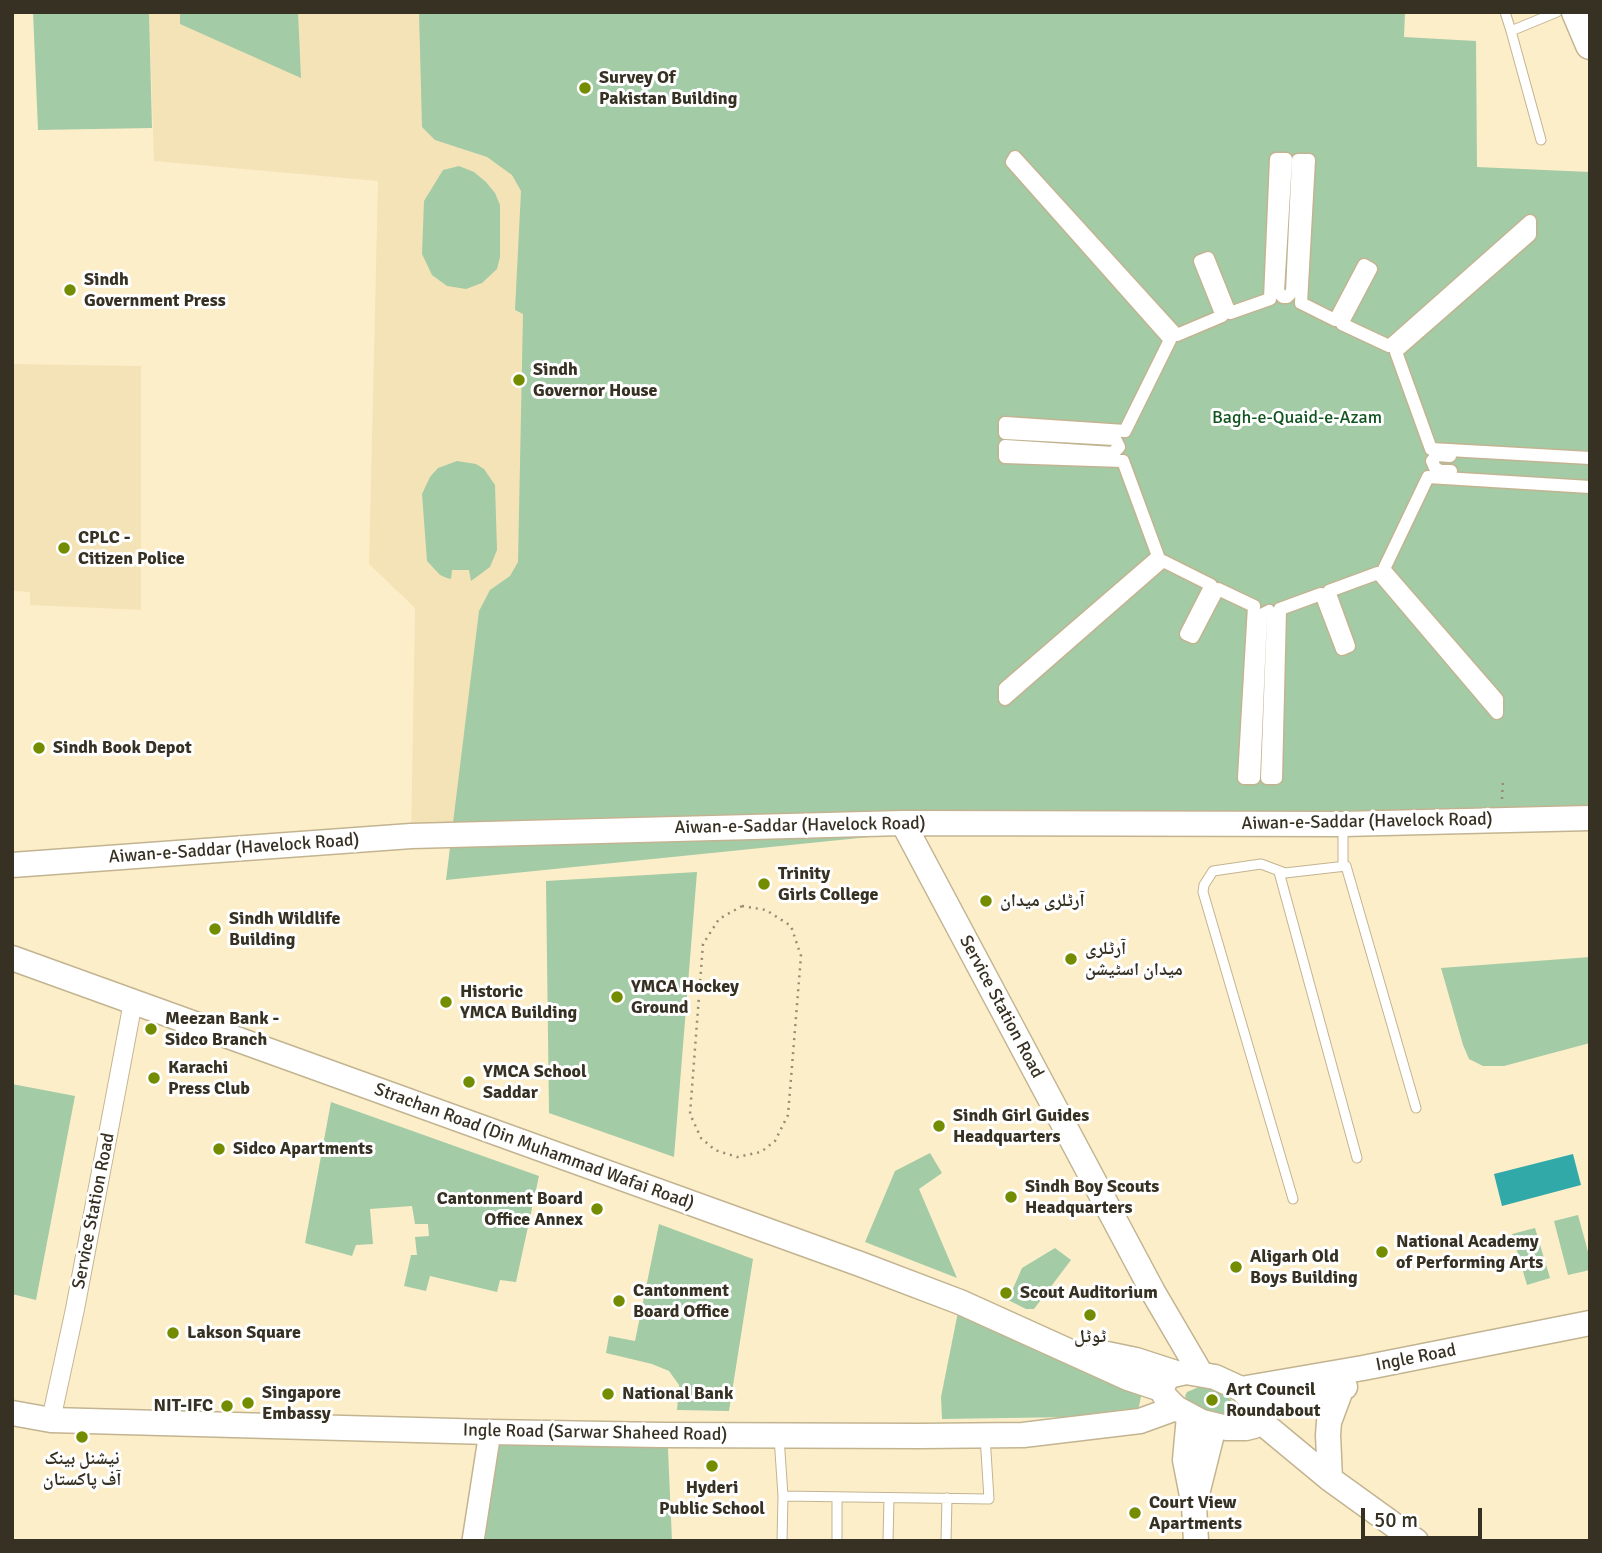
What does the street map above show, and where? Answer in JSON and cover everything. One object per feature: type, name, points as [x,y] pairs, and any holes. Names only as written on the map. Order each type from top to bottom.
[{"type":"main road","points":[[1576,12],[1590,45]]},
{"type":"main road","name":"Aiwan-e-Saddar (Havelock Road)","points":[[12,865],[411,836],[902,823],[1343,824],[1590,818]]},
{"type":"main road","name":"Service Station Road","points":[[902,823],[1153,1292],[1180,1392]]},
{"type":"main road","name":"Strachan Road (Din Muhammad Wafai Road)","points":[[12,958],[860,1264],[960,1302],[1052,1342],[1136,1360],[1180,1392]]},
{"type":"main road","name":"Ingle Road","points":[[1241,1389],[1590,1323]]},
{"type":"main road","name":"Ingle Road","points":[[1259,1414],[1342,1387],[1590,1339]]},
{"type":"main road","points":[[1180,1392],[1216,1377],[1241,1389],[1259,1414],[1330,1479],[1416,1541]]},
{"type":"main road","points":[[1330,1479],[1329,1422],[1342,1387]]},
{"type":"main road","points":[[1180,1392],[1214,1426],[1236,1429],[1254,1426],[1259,1414]]},
{"type":"main road","points":[[1180,1392],[1185,1460],[1194,1506],[1196,1541]]},
{"type":"main road","name":"Ingle Road (Sarwar Shaheed Road)","points":[[12,1413],[51,1420],[491,1432],[985,1436],[1023,1435],[1140,1421],[1180,1392]]},
{"type":"main road","points":[[1194,1506],[1214,1426]]},
{"type":"street","points":[[1590,458],[1431,449],[1396,352],[1530,235],[1530,221],[1389,346],[1342,324],[1371,269],[1364,265],[1335,320],[1301,303],[1310,160],[1298,159],[1292,292],[1283,298],[1280,295],[1278,291],[1286,159],[1276,159],[1270,299],[1230,313],[1208,258],[1200,261],[1222,316],[1177,335],[1015,157],[1012,162],[1170,340],[1125,431],[1005,423],[1005,433],[1115,439],[1119,447],[1113,453],[1005,446],[1004,457],[1124,461],[1158,556],[1005,688],[1004,699],[1163,561],[1211,585],[1186,634],[1193,637],[1218,589],[1254,606],[1244,778],[1254,778],[1261,615],[1269,611],[1273,616],[1267,778],[1276,778],[1280,609],[1321,594],[1342,649],[1349,646],[1329,591],[1378,573],[1497,713],[1497,699],[1384,569],[1428,477],[1590,487]]},
{"type":"street","points":[[1590,466],[1437,455],[1432,461],[1440,471],[1590,479]]},
{"type":"street","name":"Service Station Road","points":[[51,1420],[75,1309],[133,1002]]},
{"type":"street","points":[[473,1541],[491,1432]]},
{"type":"lane","points":[[1505,12],[1541,139]]},
{"type":"lane","points":[[1511,31],[1557,12]]},
{"type":"lane","points":[[1343,824],[1343,865]]},
{"type":"lane","points":[[1293,1199],[1203,892],[1204,885],[1213,871],[1261,863],[1285,873],[1343,865],[1348,869],[1416,1108]]},
{"type":"lane","points":[[1279,872],[1357,1158]]},
{"type":"lane","points":[[779,1435],[782,1541]]},
{"type":"lane","points":[[782,1496],[989,1499],[985,1436]]},
{"type":"lane","points":[[837,1497],[837,1541]]},
{"type":"lane","points":[[888,1541],[889,1498]]},
{"type":"lane","points":[[946,1541],[947,1498]]},
{"type":"path","points":[[742,906],[766,910],[791,926],[801,956],[788,1115],[775,1141],[761,1152],[737,1157],[715,1150],[701,1138],[690,1114],[703,944],[719,919],[742,906]]},
{"type":"shaded area","points":[[149,12],[1023,12],[1007,823],[411,836],[415,608],[369,564],[378,181],[154,161]]},
{"type":"shaded area","points":[[12,364],[141,366],[141,610],[30,605],[30,592],[12,591]]},
{"type":"green space","points":[[33,12],[149,12],[152,128],[38,130]]},
{"type":"green space","points":[[180,12],[298,12],[301,78],[180,24]]},
{"type":"green space","name":"Bagh-e-Quaid-e-Azam","points":[[419,12],[1405,12],[1404,37],[1476,41],[1477,167],[1590,172],[1590,818],[1007,823],[446,880],[479,611],[490,590],[510,576],[518,562],[523,314],[515,310],[521,191],[512,175],[487,157],[435,140],[422,127]]},
{"type":"green space","points":[[459,166],[474,172],[486,182],[500,205],[500,257],[497,269],[482,283],[466,289],[447,286],[432,275],[422,254],[424,201],[443,170]]},
{"type":"green space","points":[[457,461],[476,464],[484,469],[495,485],[497,550],[490,567],[471,581],[469,570],[452,570],[451,579],[440,575],[427,561],[422,494],[438,468]]},
{"type":"green space","name":"YMCA Hockey Ground","points":[[697,872],[674,1157],[549,1113],[546,881]]},
{"type":"green space","points":[[1590,957],[1590,1043],[1504,1066],[1483,1066],[1469,1059],[1441,968]]},
{"type":"green space","points":[[12,1084],[75,1096],[36,1300],[12,1294]]},
{"type":"green space","points":[[331,1102],[539,1176],[516,1282],[500,1280],[497,1292],[430,1276],[426,1291],[404,1286],[411,1255],[417,1255],[415,1237],[429,1236],[428,1224],[415,1224],[412,1206],[370,1209],[373,1244],[356,1245],[352,1256],[305,1243]]},
{"type":"green space","points":[[930,1153],[942,1173],[919,1189],[957,1278],[865,1242],[895,1171]]},
{"type":"green space","points":[[1578,1215],[1590,1259],[1590,1270],[1568,1275],[1554,1221]]},
{"type":"green space","points":[[659,1224],[753,1259],[729,1411],[677,1410],[679,1385],[669,1371],[606,1353],[609,1336],[635,1341]]},
{"type":"green space","points":[[1535,1228],[1550,1278],[1527,1285],[1512,1234]]},
{"type":"green space","points":[[1055,1248],[1071,1260],[1034,1309],[1026,1309],[1008,1300],[1022,1268]]},
{"type":"green space","points":[[960,1302],[1146,1372],[1137,1416],[942,1419],[941,1397]]},
{"type":"green space","points":[[1199,1387],[1214,1389],[1227,1396],[1236,1405],[1237,1412],[1230,1416],[1213,1415],[1188,1401],[1185,1396],[1187,1392]]},
{"type":"green space","points":[[667,1427],[672,1541],[473,1541],[491,1431]]},
{"type":"water","points":[[1573,1154],[1581,1185],[1502,1206],[1494,1174]]},
{"type":"place","name":"Survey Of Pakistan Building","points":[[585,88]]},
{"type":"place","name":"Sindh Government Press","points":[[70,290]]},
{"type":"place","name":"Sindh Governor House","points":[[519,380]]},
{"type":"place","name":"CPLC - Citizen Police","points":[[64,548]]},
{"type":"place","name":"Sindh Book Depot","points":[[39,748]]},
{"type":"place","name":"Trinity Girls College","points":[[764,884]]},
{"type":"place","name":"آرٹلری میدان","points":[[986,901]]},
{"type":"place","name":"Sindh Wildlife Building","points":[[215,929]]},
{"type":"place","name":"آرٹلری میدان اسٹیشن","points":[[1071,959]]},
{"type":"place","name":"YMCA Hockey Ground","points":[[617,997]]},
{"type":"place","name":"Historic YMCA Building","points":[[446,1002]]},
{"type":"place","name":"Meezan Bank - Sidco Branch","points":[[151,1029]]},
{"type":"place","name":"Karachi Press Club","points":[[154,1078]]},
{"type":"place","name":"YMCA School Saddar","points":[[469,1082]]},
{"type":"place","name":"Sindh Girl Guides Headquarters","points":[[939,1126]]},
{"type":"place","name":"Sidco Apartments","points":[[219,1149]]},
{"type":"place","name":"Sindh Boy Scouts Headquarters","points":[[1011,1197]]},
{"type":"place","name":"Cantonment Board Office Annex","points":[[597,1209]]},
{"type":"place","name":"National Academy of Performing Arts","points":[[1382,1252]]},
{"type":"place","name":"Aligarh Old Boys Building","points":[[1236,1267]]},
{"type":"place","name":"Scout Auditorium","points":[[1006,1293]]},
{"type":"place","name":"Cantonment Board Office","points":[[619,1301]]},
{"type":"place","name":"ٹوٹل","points":[[1090,1315]]},
{"type":"place","name":"Lakson Square","points":[[173,1333]]},
{"type":"place","name":"National Bank","points":[[608,1394]]},
{"type":"place","name":"Art Council Roundabout","points":[[1212,1400]]},
{"type":"place","name":"Singapore Embassy","points":[[248,1403]]},
{"type":"place","name":"NIT-IFC","points":[[227,1406]]},
{"type":"place","name":"نیشنل بینک آف پاکستان","points":[[82,1437]]},
{"type":"place","name":"Hyderi Public School","points":[[712,1466]]},
{"type":"place","name":"Court View Apartments","points":[[1135,1513]]}]
